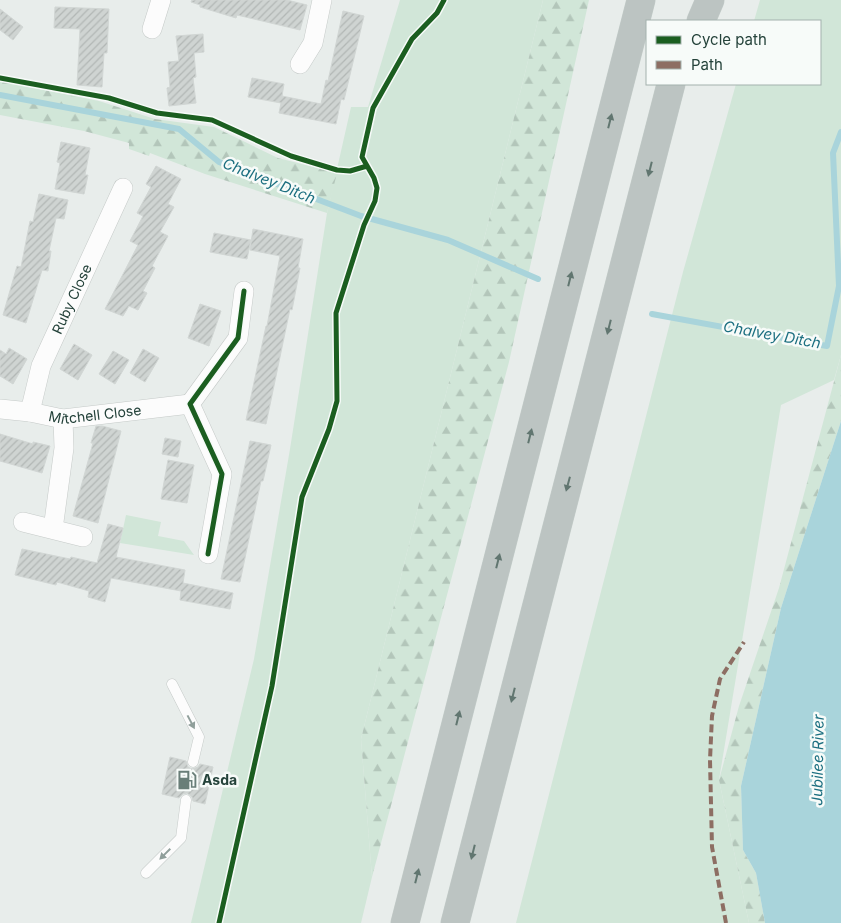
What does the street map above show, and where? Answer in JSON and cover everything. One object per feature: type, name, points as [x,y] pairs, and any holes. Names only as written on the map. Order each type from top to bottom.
[{"type":"highway","points":[[625,60],[635,0]]},
{"type":"highway","points":[[405,923],[641,0]]},
{"type":"highway","points":[[685,20],[690,0]]},
{"type":"highway","points":[[701,20],[710,0]]},
{"type":"highway","points":[[455,923],[671,85]]},
{"type":"highway","points":[[662,122],[677,85]]},
{"type":"street","points":[[152,29],[161,0]]},
{"type":"street","points":[[300,64],[313,42],[322,0]]},
{"type":"street","name":"Ruby Close","points":[[30,412],[41,366],[123,188]]},
{"type":"street","points":[[208,554],[222,474],[190,404],[238,338],[244,291]]},
{"type":"street","name":"Mitchell Close","points":[[0,409],[63,418],[190,404]]},
{"type":"street","points":[[53,529],[64,448],[63,418]]},
{"type":"street","points":[[23,522],[83,537]]},
{"type":"lane","points":[[172,684],[199,737],[193,762]]},
{"type":"lane","points":[[146,873],[181,838],[186,800]]},
{"type":"green space","points":[[400,0],[543,0],[361,739],[372,877],[361,923],[191,923],[254,659],[290,449],[327,213],[351,107],[368,107]]},
{"type":"green space","points":[[543,0],[589,0],[509,362],[372,877],[361,739]]},
{"type":"green space","points":[[760,0],[841,0],[841,355],[834,380],[781,405],[719,780],[749,923],[516,923],[683,272],[736,85],[821,85],[821,20],[754,20]]},
{"type":"green space","points":[[0,81],[99,101],[155,119],[214,127],[278,158],[337,173],[327,213],[205,174],[150,153],[149,156],[129,149],[129,143],[84,131],[0,115]]},
{"type":"green space","points":[[841,355],[841,421],[781,608],[741,786],[743,850],[756,873],[765,923],[749,923],[719,780],[739,706],[779,588]]},
{"type":"green space","points":[[126,515],[161,522],[158,536],[184,541],[194,555],[120,543]]},
{"type":"water","name":"Jubilee River","points":[[841,421],[841,923],[765,923],[756,873],[743,850],[741,786],[781,608]]},
{"type":"building","points":[[192,0],[287,0],[307,5],[300,30],[237,15],[236,18],[200,7],[200,5],[191,2]]},
{"type":"building","points":[[55,7],[109,9],[107,53],[104,53],[102,87],[77,85],[80,29],[54,28]]},
{"type":"building","points":[[0,9],[23,27],[13,40],[0,30]]},
{"type":"building","points":[[343,11],[364,16],[344,100],[341,99],[336,124],[279,113],[281,103],[248,97],[252,78],[284,84],[282,96],[321,104],[326,80],[328,81]]},
{"type":"building","points":[[203,34],[204,52],[194,53],[196,77],[193,78],[196,103],[169,106],[167,88],[170,87],[168,62],[179,61],[176,36]]},
{"type":"building","points":[[61,142],[90,148],[85,175],[88,175],[84,194],[55,189],[60,163],[57,162]]},
{"type":"building","points":[[156,166],[181,179],[168,204],[174,207],[160,232],[168,236],[152,266],[155,268],[143,291],[147,293],[138,310],[129,306],[123,316],[105,309],[138,245],[130,241],[143,216],[137,213],[151,187],[146,184]]},
{"type":"building","points":[[39,194],[68,200],[64,219],[56,218],[49,251],[51,251],[48,271],[42,270],[26,323],[3,315],[17,266],[21,267],[30,221],[33,222]]},
{"type":"building","points":[[253,229],[303,239],[292,310],[290,309],[266,424],[246,420],[280,256],[250,250]]},
{"type":"building","points":[[214,233],[251,240],[247,259],[210,252]]},
{"type":"building","points":[[200,304],[221,311],[209,346],[188,338]]},
{"type":"building","points":[[74,344],[92,355],[78,380],[60,369]]},
{"type":"building","points":[[9,348],[27,359],[13,384],[0,376],[0,350],[6,354]]},
{"type":"building","points":[[143,349],[159,358],[145,382],[130,373]]},
{"type":"building","points":[[113,351],[129,360],[115,384],[99,374]]},
{"type":"building","points":[[96,426],[121,431],[98,523],[73,516]]},
{"type":"building","points":[[0,434],[33,444],[33,442],[50,446],[42,473],[0,461]]},
{"type":"building","points":[[165,438],[181,441],[178,457],[162,454]]},
{"type":"building","points":[[250,441],[271,445],[263,481],[261,481],[240,582],[221,579]]},
{"type":"building","points":[[168,460],[194,465],[187,503],[161,499]]},
{"type":"building","points":[[108,524],[123,528],[116,557],[185,570],[183,583],[233,593],[230,609],[180,600],[181,591],[111,578],[105,602],[88,597],[89,591],[57,582],[56,585],[15,575],[22,549],[97,563]]},
{"type":"building","name":"Asda","points":[[170,757],[186,761],[188,767],[192,769],[200,764],[213,767],[205,804],[193,801],[192,797],[187,793],[179,798],[162,794]]},
{"type":"waterway","name":"Chalvey Ditch","points":[[0,95],[179,129],[219,162],[361,216],[448,240],[538,279]]},
{"type":"waterway","name":"Chalvey Ditch","points":[[652,314],[827,346],[839,286],[833,153],[841,132]]},
{"type":"marked path","points":[[726,923],[712,847],[710,760],[712,716],[720,679],[744,642]]},
{"type":"cycle path","points":[[219,923],[272,686],[302,497],[329,429],[337,401],[336,313],[364,225],[375,201],[377,188],[374,178],[362,157],[373,108],[412,39],[437,13],[444,0]]},
{"type":"cycle path","points":[[0,78],[109,98],[157,113],[212,120],[291,156],[337,170],[350,171],[367,166]]},
{"type":"cycle path","points":[[208,554],[222,474],[190,404],[238,338],[244,291]]},
{"type":"place","name":"Asda","points":[[187,780]]}]
